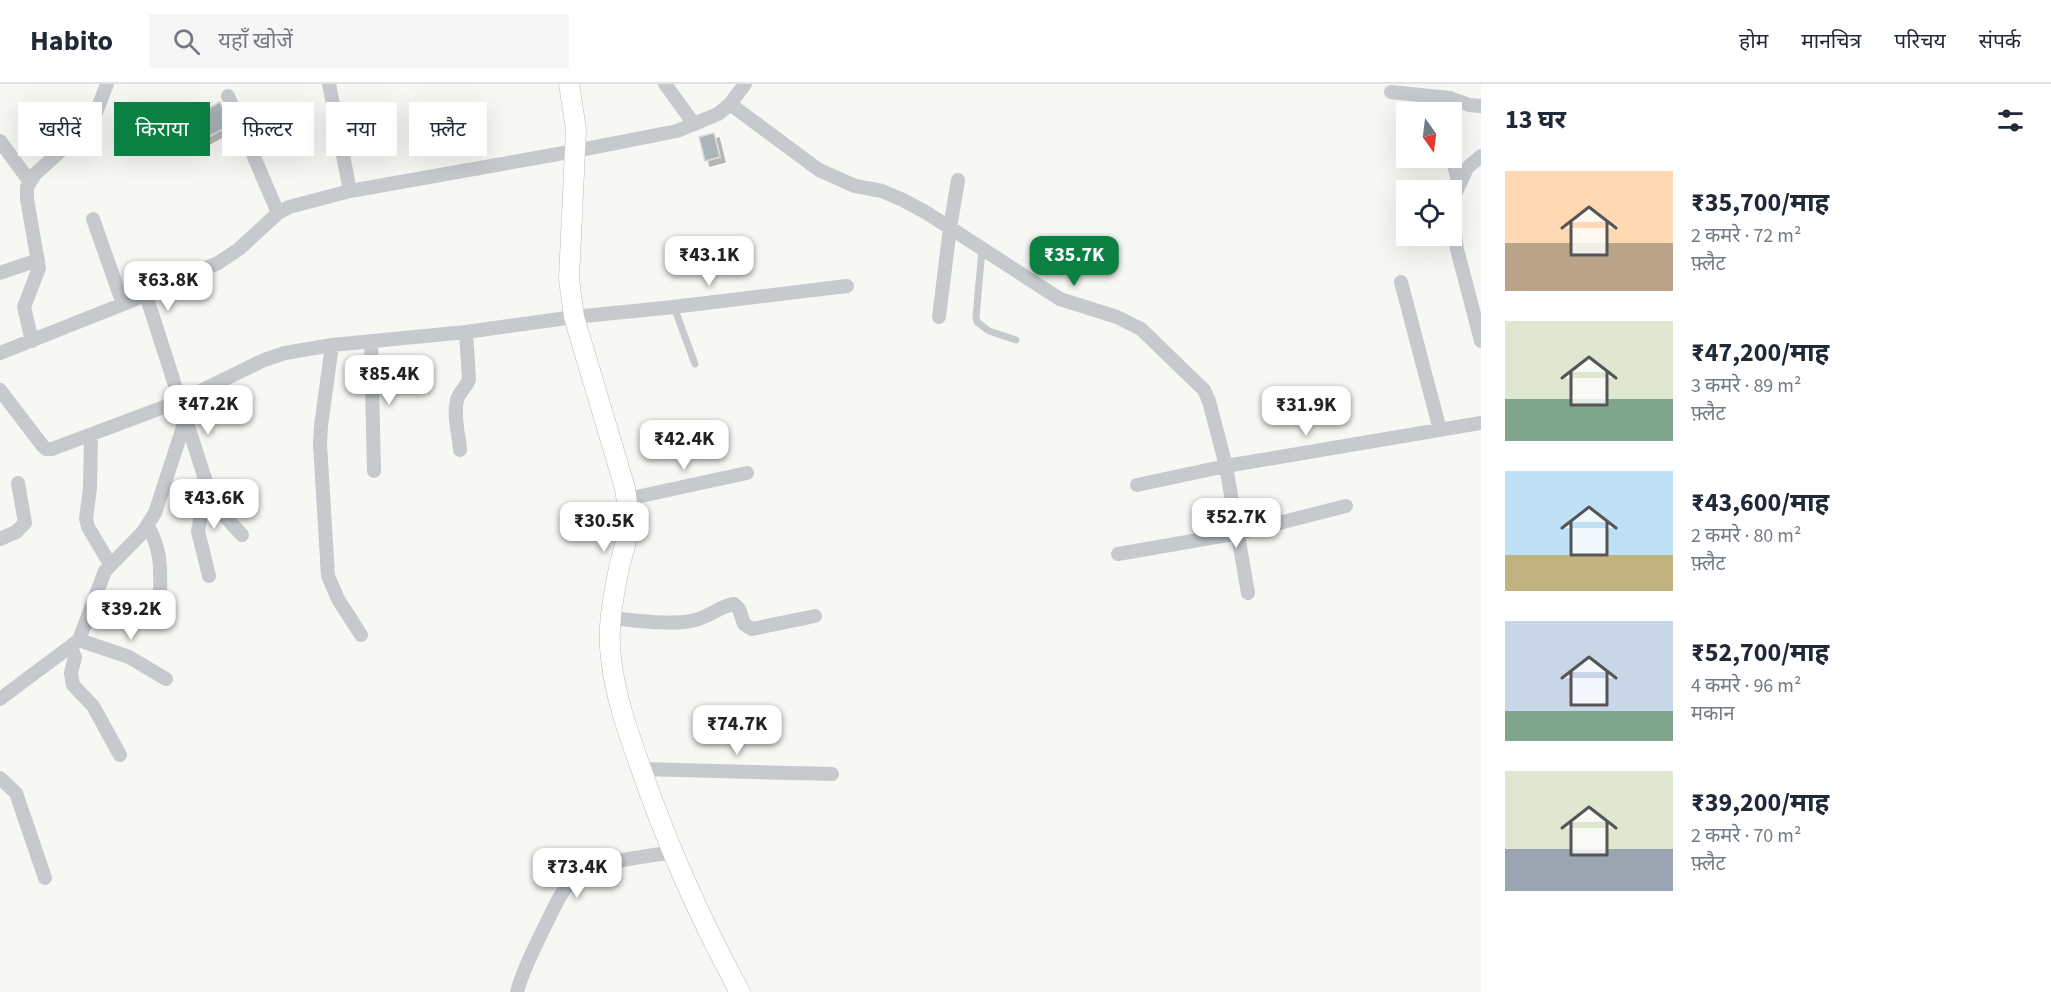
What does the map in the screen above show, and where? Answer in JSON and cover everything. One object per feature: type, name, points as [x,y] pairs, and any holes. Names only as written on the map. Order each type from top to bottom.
[{"type":"street","points":[[32,341],[24,307],[39,268],[27,187],[35,174],[92,123],[107,84]]},
{"type":"street","points":[[329,84],[350,191]]},
{"type":"street","points":[[569,84],[574,113],[575,151],[569,279],[574,317],[627,499],[628,529],[611,618],[611,658],[619,706],[673,852],[734,990]]},
{"type":"street","points":[[665,84],[694,124]]},
{"type":"street","points":[[0,354],[146,295],[229,257],[278,213],[300,203],[350,191],[677,131],[718,114],[730,104],[745,84]]},
{"type":"street","points":[[1391,92],[1450,98],[1469,105],[1481,106]]},
{"type":"street","points":[[228,96],[278,213]]},
{"type":"street","points":[[730,104],[819,170],[855,186],[882,191],[903,200],[1060,299],[1117,317],[1141,329],[1204,390],[1209,401],[1226,466],[1248,593]]},
{"type":"street","points":[[0,141],[30,182]]},
{"type":"street","points":[[1461,180],[1467,168],[1481,156]]},
{"type":"street","points":[[939,317],[958,180]]},
{"type":"street","points":[[93,219],[123,304]]},
{"type":"street","points":[[1457,246],[1481,341]]},
{"type":"street","points":[[0,273],[38,260]]},
{"type":"street","points":[[1401,282],[1440,430]]},
{"type":"street","points":[[9,401],[42,445],[46,449],[52,449],[180,401],[264,360],[285,353],[332,345],[466,332],[574,317],[847,286]]},
{"type":"street","points":[[146,295],[207,485],[218,509],[242,535]]},
{"type":"street","points":[[460,450],[456,409],[457,400],[469,379],[466,332]]},
{"type":"street","points":[[371,341],[374,471]]},
{"type":"street","points":[[332,345],[320,435],[327,563],[332,587],[361,635]]},
{"type":"street","points":[[120,755],[93,706],[73,685],[71,672],[75,657],[75,644],[101,578],[110,564],[148,526],[155,513],[186,418]]},
{"type":"street","points":[[1137,485],[1226,466],[1481,423]]},
{"type":"street","points":[[91,435],[90,488],[86,519],[88,527],[110,564]]},
{"type":"street","points":[[627,499],[747,473]]},
{"type":"street","points":[[0,539],[16,532],[25,523],[18,483]]},
{"type":"street","points":[[207,485],[198,531],[209,576]]},
{"type":"street","points":[[1118,554],[1239,533],[1346,506]]},
{"type":"street","points":[[148,526],[158,545],[160,601]]},
{"type":"street","points":[[611,618],[683,622],[703,618],[727,605],[734,604],[739,609],[744,624],[752,629],[815,616]]},
{"type":"street","points":[[0,699],[75,644],[129,657],[166,679]]},
{"type":"street","points":[[641,769],[832,774]]},
{"type":"street","points":[[0,778],[16,792],[45,878]]},
{"type":"street","points":[[517,992],[532,952],[564,888],[574,879],[603,865],[673,852]]},
{"type":"lane","points":[[982,248],[976,305],[977,322],[981,327],[1016,340]]},
{"type":"lane","points":[[674,307],[695,364]]},
{"type":"building","points":[[220,102],[222,107],[222,129],[210,136],[210,108]]},
{"type":"building","points":[[714,133],[720,157],[705,161],[699,137]]}]
